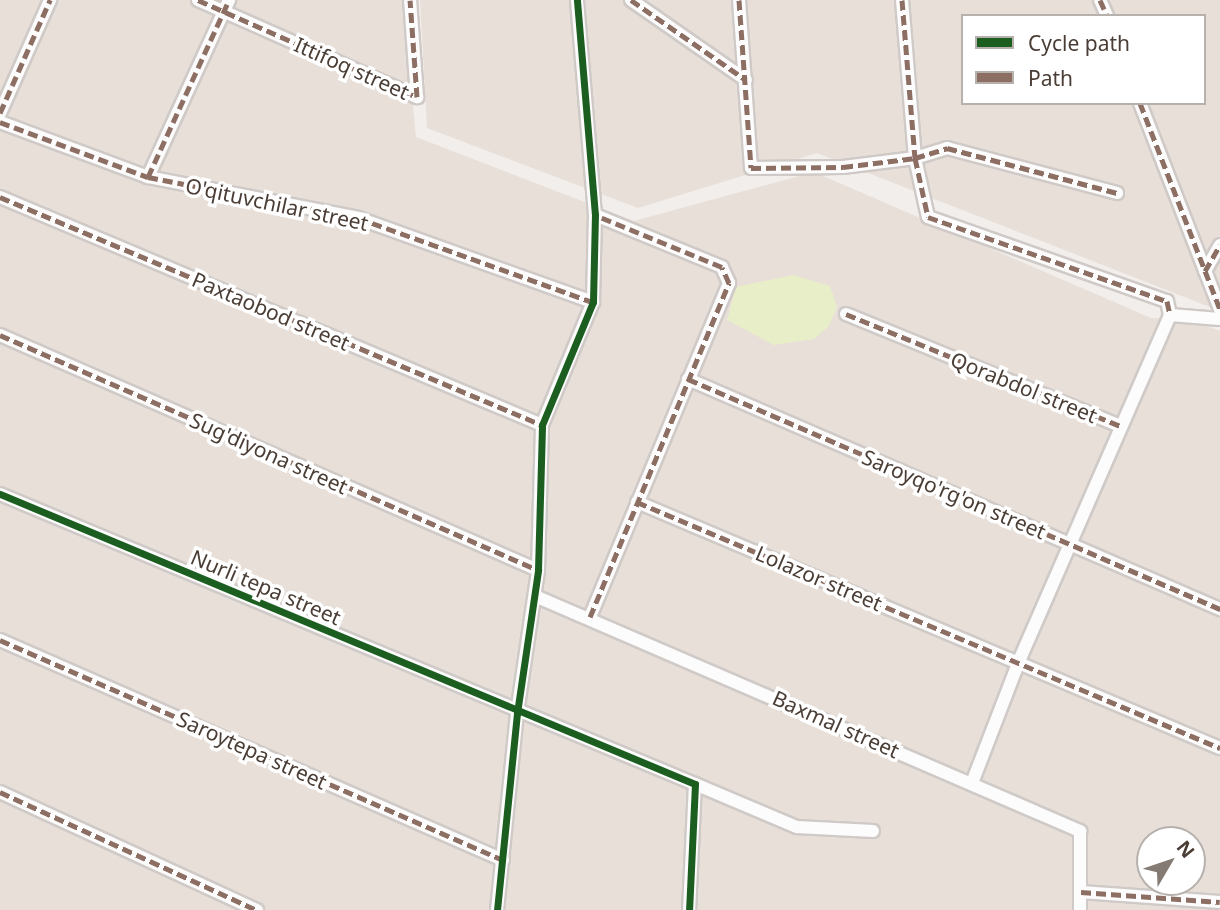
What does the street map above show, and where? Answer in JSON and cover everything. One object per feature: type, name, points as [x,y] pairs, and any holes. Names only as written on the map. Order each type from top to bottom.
[{"type":"street","points":[[0,113],[50,0]]},
{"type":"street","name":"Ittifoq street","points":[[198,0],[226,6],[417,97],[410,0]]},
{"type":"street","points":[[497,910],[517,713],[538,570],[542,425],[593,302],[595,215],[577,0]]},
{"type":"street","points":[[631,0],[746,80]]},
{"type":"street","points":[[739,0],[751,168],[843,167],[915,158],[947,148],[1117,193]]},
{"type":"street","points":[[902,0],[915,158],[928,217],[1167,301],[1170,315],[1220,318]]},
{"type":"street","points":[[148,177],[226,6]]},
{"type":"street","points":[[1141,105],[1220,309]]},
{"type":"street","name":"O'qituvchilar street","points":[[0,122],[148,177],[358,218],[593,302]]},
{"type":"street","name":"Paxtaobod street","points":[[0,197],[542,425]]},
{"type":"street","points":[[590,617],[729,282],[722,267],[595,215]]},
{"type":"street","points":[[1205,271],[1220,244]]},
{"type":"street","name":"Qorabdol street","points":[[846,314],[1120,426],[1170,315]]},
{"type":"street","name":"Sug'diyona street","points":[[0,335],[538,570]]},
{"type":"street","name":"Saroyqo'rg'on street","points":[[688,379],[1220,609]]},
{"type":"street","points":[[972,783],[1019,661],[1120,426]]},
{"type":"street","name":"Nurli tepa street","points":[[0,494],[517,713],[797,827],[873,831]]},
{"type":"street","name":"Lolazor street","points":[[637,502],[1220,748]]},
{"type":"street","name":"Baxmal street","points":[[535,596],[590,617],[1080,831],[1080,910]]},
{"type":"street","name":"Saroytepa street","points":[[0,640],[503,860]]},
{"type":"street","points":[[689,910],[695,784]]},
{"type":"street","points":[[0,792],[257,910]]},
{"type":"street","points":[[1081,892],[1220,902]]},
{"type":"shaded area","points":[[0,0],[403,0],[416,137],[634,221],[814,172],[1151,318],[1184,318],[1220,331],[1220,910],[0,910]]},
{"type":"shaded area","points":[[420,0],[1220,0],[1220,311],[817,153],[638,208],[427,128]]},
{"type":"green space","points":[[793,275],[830,286],[837,307],[829,326],[814,339],[774,345],[727,320],[736,287]]},
{"type":"marked path","points":[[0,113],[50,0]]},
{"type":"marked path","points":[[198,0],[417,97],[410,0]]},
{"type":"marked path","points":[[148,177],[229,0]]},
{"type":"marked path","points":[[631,0],[746,80]]},
{"type":"marked path","points":[[739,0],[751,168],[843,167],[915,158],[947,148],[1117,193]]},
{"type":"marked path","points":[[902,0],[915,158],[928,217],[1167,301],[1170,315]]},
{"type":"marked path","points":[[1100,0],[1106,14]]},
{"type":"marked path","points":[[1141,105],[1220,309]]},
{"type":"marked path","points":[[0,122],[148,177],[358,218],[593,302]]},
{"type":"marked path","points":[[0,197],[542,425]]},
{"type":"marked path","points":[[590,617],[729,283],[722,267],[595,215]]},
{"type":"marked path","points":[[1205,271],[1220,245]]},
{"type":"marked path","points":[[846,314],[1120,426]]},
{"type":"marked path","points":[[0,335],[538,570]]},
{"type":"marked path","points":[[688,379],[1220,609]]},
{"type":"marked path","points":[[637,502],[1220,748]]},
{"type":"marked path","points":[[0,640],[503,860]]},
{"type":"marked path","points":[[0,792],[257,910]]},
{"type":"marked path","points":[[1081,892],[1220,902]]},
{"type":"cycle path","points":[[497,910],[517,713],[538,570],[542,425],[593,302],[595,215],[577,0]]},
{"type":"cycle path","points":[[0,494],[695,784],[689,910]]}]
